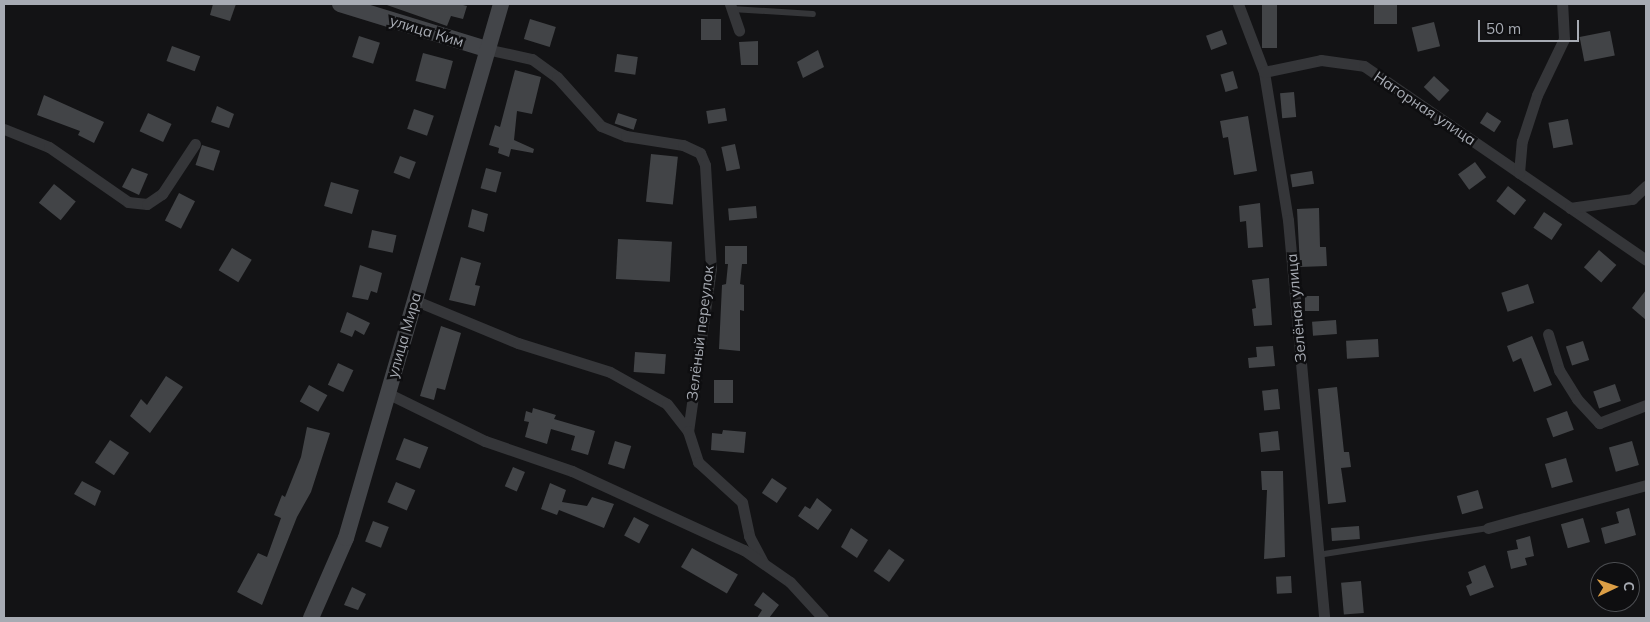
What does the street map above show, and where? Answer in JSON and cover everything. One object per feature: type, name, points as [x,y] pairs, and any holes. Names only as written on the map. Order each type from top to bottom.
[{"type":"street","name":"улица Ким","points":[[340,4],[486,49]]},
{"type":"street","name":"улица Мира","points":[[311,618],[346,538],[486,49],[501,4]]},
{"type":"street","name":"Зелёная улица","points":[[1238,4],[1264,72],[1288,220],[1324,618]]},
{"type":"street","points":[[1519,173],[1522,141],[1537,95],[1564,39],[1562,4]]},
{"type":"street","points":[[730,6],[739,30]]},
{"type":"street","name":"Зелёный переулок","points":[[486,49],[532,59],[558,77],[601,126],[626,136],[683,145],[700,153],[705,165],[711,268],[688,431]]},
{"type":"street","name":"Нагорная улица","points":[[1264,72],[1322,60],[1364,66],[1646,260]]},
{"type":"street","points":[[4,129],[49,147],[128,202],[147,204],[162,194],[195,144]]},
{"type":"street","points":[[1570,208],[1632,199],[1646,186]]},
{"type":"street","name":"Зелёный переулок","points":[[414,300],[518,343],[610,372],[667,404],[688,431],[698,462],[742,502],[749,536],[764,564]]},
{"type":"street","points":[[1548,334],[1559,370],[1577,399],[1599,423],[1646,405]]},
{"type":"street","name":"Зелёный переулок","points":[[388,393],[484,441],[572,471],[735,546],[790,582],[823,618]]},
{"type":"street","points":[[1488,528],[1646,485]]},
{"type":"lane","points":[[730,6],[813,14]]},
{"type":"lane","points":[[1318,555],[1488,528]]},
{"type":"building","points":[[213,4],[236,4],[230,21],[210,15]]},
{"type":"building","points":[[384,4],[459,4],[467,6],[463,19],[451,16],[447,26]]},
{"type":"building","points":[[1262,4],[1277,4],[1277,48],[1262,48]]},
{"type":"building","points":[[1374,4],[1397,4],[1397,24],[1374,24]]},
{"type":"building","points":[[530,19],[556,27],[550,47],[524,39]]},
{"type":"building","points":[[701,19],[721,19],[721,40],[701,40]]},
{"type":"building","points":[[1434,22],[1440,46],[1418,52],[1412,28]]},
{"type":"building","points":[[1222,30],[1227,44],[1211,50],[1206,36]]},
{"type":"building","points":[[1610,31],[1615,56],[1584,61],[1580,37]]},
{"type":"building","points":[[359,36],[380,43],[373,64],[352,57]]},
{"type":"building","points":[[758,41],[758,65],[741,65],[739,42]]},
{"type":"building","points":[[172,46],[200,56],[195,71],[167,61]]},
{"type":"building","points":[[818,50],[824,67],[803,78],[797,62]]},
{"type":"building","points":[[423,53],[453,61],[445,89],[415,81]]},
{"type":"building","points":[[617,54],[638,57],[635,75],[614,72]]},
{"type":"building","points":[[515,70],[541,77],[532,114],[517,111],[514,140],[534,149],[533,153],[511,149],[509,157],[498,153],[499,148],[489,145],[495,125],[500,127]]},
{"type":"building","points":[[1233,71],[1238,88],[1225,92],[1221,75]]},
{"type":"building","points":[[1434,76],[1449,90],[1439,101],[1424,87]]},
{"type":"building","points":[[1294,92],[1296,117],[1282,118],[1280,93]]},
{"type":"building","points":[[44,95],[104,122],[94,143],[78,135],[80,131],[37,115]]},
{"type":"building","points":[[217,106],[234,114],[229,128],[211,122]]},
{"type":"building","points":[[725,108],[727,121],[708,124],[706,111]]},
{"type":"building","points":[[414,109],[434,116],[427,136],[407,129]]},
{"type":"building","points":[[1487,112],[1501,121],[1494,132],[1480,123]]},
{"type":"building","points":[[148,113],[172,124],[163,142],[140,131]]},
{"type":"building","points":[[618,113],[637,119],[634,130],[615,123]]},
{"type":"building","points":[[1248,116],[1257,171],[1234,175],[1228,137],[1223,138],[1220,121]]},
{"type":"building","points":[[1568,119],[1573,145],[1553,148],[1548,123]]},
{"type":"building","points":[[735,144],[740,168],[727,171],[721,147]]},
{"type":"building","points":[[202,145],[220,151],[214,171],[196,165]]},
{"type":"building","points":[[651,154],[678,157],[673,205],[646,202]]},
{"type":"building","points":[[400,156],[416,162],[409,179],[394,173]]},
{"type":"building","points":[[1475,162],[1486,177],[1469,190],[1458,174]]},
{"type":"building","points":[[132,168],[148,174],[139,195],[122,187]]},
{"type":"building","points":[[486,168],[501,172],[496,192],[481,188]]},
{"type":"building","points":[[1312,171],[1314,184],[1292,187],[1290,174]]},
{"type":"building","points":[[331,182],[359,190],[352,214],[324,206]]},
{"type":"building","points":[[54,184],[76,202],[61,220],[39,203]]},
{"type":"building","points":[[1508,186],[1526,200],[1514,215],[1496,201]]},
{"type":"building","points":[[179,193],[195,201],[181,229],[165,221]]},
{"type":"building","points":[[1260,203],[1263,247],[1248,248],[1246,221],[1240,222],[1239,206]]},
{"type":"building","points":[[756,206],[757,218],[729,220],[728,208]]},
{"type":"building","points":[[1319,208],[1320,247],[1326,247],[1327,266],[1300,267],[1297,209]]},
{"type":"building","points":[[472,209],[488,214],[484,232],[468,227]]},
{"type":"building","points":[[1544,212],[1562,224],[1552,240],[1533,228]]},
{"type":"building","points":[[372,230],[396,235],[393,253],[368,248]]},
{"type":"building","points":[[618,239],[672,242],[670,282],[616,279]]},
{"type":"building","points":[[725,246],[747,246],[747,264],[742,264],[740,284],[744,285],[744,311],[740,310],[740,351],[719,349],[722,285],[726,284],[728,264],[725,264]]},
{"type":"building","points":[[232,248],[252,260],[238,282],[219,270]]},
{"type":"building","points":[[1599,250],[1616,265],[1601,282],[1584,267]]},
{"type":"building","points":[[461,257],[481,263],[475,285],[480,286],[475,306],[449,300]]},
{"type":"building","points":[[360,265],[382,273],[377,293],[371,291],[368,300],[352,297]]},
{"type":"building","points":[[1269,278],[1272,325],[1254,326],[1252,309],[1256,308],[1252,280]]},
{"type":"building","points":[[1528,284],[1534,303],[1508,312],[1501,293]]},
{"type":"building","points":[[1646,290],[1646,320],[1632,308]]},
{"type":"building","points":[[1305,296],[1319,296],[1319,311],[1305,311]]},
{"type":"building","points":[[347,312],[370,323],[364,335],[355,330],[352,337],[340,332]]},
{"type":"building","points":[[1336,320],[1337,334],[1313,336],[1312,322]]},
{"type":"building","points":[[441,326],[461,333],[445,390],[437,388],[434,400],[420,396]]},
{"type":"building","points":[[1532,336],[1552,385],[1534,392],[1521,358],[1513,362],[1507,346]]},
{"type":"building","points":[[1378,339],[1379,357],[1347,359],[1346,341]]},
{"type":"building","points":[[1583,341],[1589,360],[1572,366],[1566,347]]},
{"type":"building","points":[[1273,346],[1275,366],[1249,368],[1248,358],[1257,357],[1256,347]]},
{"type":"building","points":[[635,352],[666,354],[665,374],[634,372]]},
{"type":"building","points":[[338,363],[353,370],[343,392],[328,385]]},
{"type":"building","points":[[166,376],[183,387],[150,433],[130,416],[141,399],[147,405]]},
{"type":"building","points":[[714,380],[733,380],[733,403],[714,403]]},
{"type":"building","points":[[1615,384],[1621,401],[1599,409],[1593,391]]},
{"type":"building","points":[[309,385],[327,395],[318,412],[300,402]]},
{"type":"building","points":[[1337,387],[1344,452],[1349,452],[1351,467],[1341,468],[1346,502],[1328,504],[1318,389]]},
{"type":"building","points":[[1278,389],[1280,409],[1264,411],[1262,391]]},
{"type":"building","points":[[533,408],[556,415],[554,419],[595,431],[588,455],[571,450],[575,436],[551,429],[547,444],[525,437],[529,422],[524,421],[526,411],[532,413]]},
{"type":"building","points":[[1567,411],[1574,430],[1553,437],[1546,419]]},
{"type":"building","points":[[307,427],[330,433],[311,492],[297,517],[262,605],[237,592],[258,553],[267,557],[281,518],[274,515],[282,495],[285,497],[301,457]]},
{"type":"building","points":[[723,430],[746,432],[744,453],[711,450],[712,433],[722,434]]},
{"type":"building","points":[[1278,431],[1280,450],[1261,452],[1259,433]]},
{"type":"building","points":[[404,438],[428,447],[420,469],[396,459]]},
{"type":"building","points":[[110,440],[129,453],[114,475],[95,462]]},
{"type":"building","points":[[615,441],[631,446],[624,469],[608,464]]},
{"type":"building","points":[[1632,441],[1639,465],[1616,472],[1609,448]]},
{"type":"building","points":[[1566,458],[1573,482],[1552,488],[1545,464]]},
{"type":"building","points":[[513,467],[525,472],[517,491],[505,486]]},
{"type":"building","points":[[1261,471],[1283,471],[1285,557],[1264,559],[1267,490],[1262,490]]},
{"type":"building","points":[[772,478],[787,488],[777,503],[762,493]]},
{"type":"building","points":[[82,481],[101,491],[95,506],[74,494]]},
{"type":"building","points":[[396,482],[415,490],[407,510],[387,502]]},
{"type":"building","points":[[550,483],[566,490],[562,502],[587,506],[592,497],[614,504],[604,528],[559,510],[557,515],[541,509]]},
{"type":"building","points":[[1478,490],[1483,508],[1462,514],[1457,496]]},
{"type":"building","points":[[817,498],[832,510],[818,530],[798,516],[805,506],[810,509]]},
{"type":"building","points":[[1629,508],[1636,535],[1605,544],[1601,528],[1619,523],[1616,512]]},
{"type":"building","points":[[634,517],[649,525],[639,544],[624,536]]},
{"type":"building","points":[[1583,518],[1590,542],[1568,548],[1561,524]]},
{"type":"building","points":[[373,521],[389,527],[381,548],[365,542]]},
{"type":"building","points":[[1359,526],[1360,539],[1332,541],[1331,528]]},
{"type":"building","points":[[851,528],[868,540],[857,558],[841,547]]},
{"type":"building","points":[[1530,536],[1534,556],[1525,558],[1527,565],[1511,569],[1507,551],[1518,549],[1516,540]]},
{"type":"building","points":[[692,548],[738,574],[727,594],[681,567]]},
{"type":"building","points":[[889,549],[905,560],[889,582],[874,571]]},
{"type":"building","points":[[1485,565],[1494,587],[1470,596],[1466,586],[1472,583],[1468,572]]},
{"type":"building","points":[[1291,576],[1292,593],[1277,594],[1276,577]]},
{"type":"building","points":[[1361,581],[1364,613],[1344,615],[1341,583]]},
{"type":"building","points":[[352,587],[366,594],[358,610],[344,605]]},
{"type":"building","points":[[763,592],[779,605],[769,618],[757,618],[762,610],[754,605]]}]
